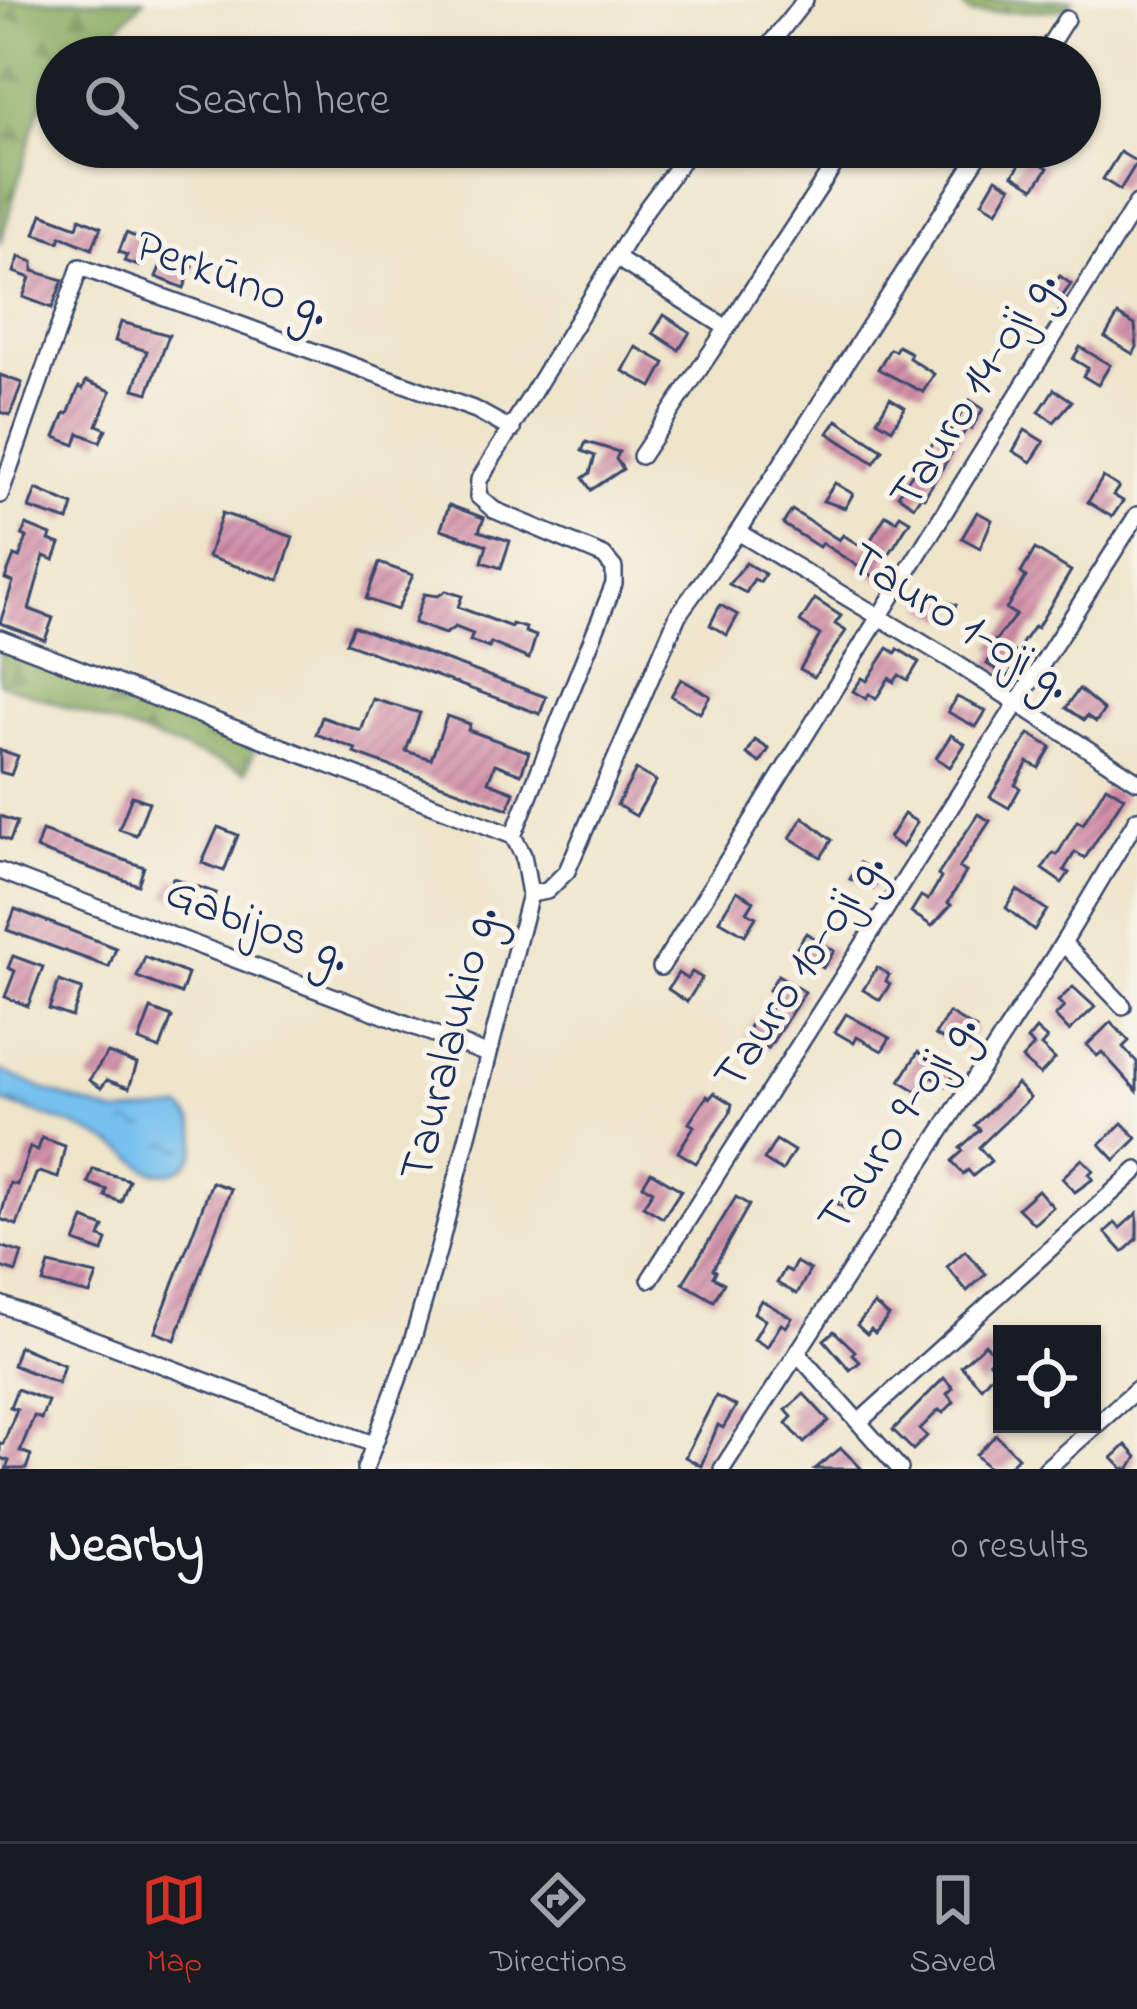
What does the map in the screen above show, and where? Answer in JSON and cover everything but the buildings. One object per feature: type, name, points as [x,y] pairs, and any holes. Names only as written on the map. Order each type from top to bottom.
[{"type":"street","points":[[777,36],[805,0]]},
{"type":"street","points":[[1056,36],[1066,20]]},
{"type":"street","points":[[0,638],[513,836],[614,584],[614,568],[604,556],[494,510],[478,496],[479,480],[646,209],[676,168]]},
{"type":"street","points":[[641,456],[832,168]]},
{"type":"street","points":[[530,893],[547,891],[568,871],[677,615],[738,532],[971,168]]},
{"type":"street","name":"Tauro 14-oji g.","points":[[661,967],[1137,203]]},
{"type":"street","points":[[616,259],[727,328]]},
{"type":"street","name":"Perkūno g.","points":[[0,495],[80,267],[476,410],[512,430]]},
{"type":"street","name":"Tauro 10-oji g.","points":[[650,1280],[1137,515]]},
{"type":"street","name":"Tauro 1-oji g.","points":[[738,532],[1137,781]]},
{"type":"street","name":"Tauro 9-oji g.","points":[[722,1469],[1063,943],[1137,819]]},
{"type":"street","name":"Tauralaukio g.","points":[[365,1469],[428,1285],[530,893],[523,855],[513,836]]},
{"type":"street","name":"Gabijos g.","points":[[0,871],[487,1054]]},
{"type":"street","points":[[1063,943],[1123,1006]]},
{"type":"street","points":[[859,1422],[1137,1170]]},
{"type":"street","points":[[0,1304],[373,1444]]},
{"type":"street","points":[[798,1354],[900,1469]]},
{"type":"street","points":[[1046,1469],[1137,1389]]},
{"type":"green space","points":[[0,0],[144,0],[109,36],[36,36],[36,119],[0,245]]},
{"type":"green space","points":[[957,0],[1073,0],[1064,9],[970,14]]},
{"type":"green space","points":[[0,651],[255,749],[247,772],[0,683]]},
{"type":"water","points":[[0,1070],[116,1114],[181,1108],[195,1127],[191,1159],[174,1172],[156,1172],[99,1136],[0,1101]]}]
